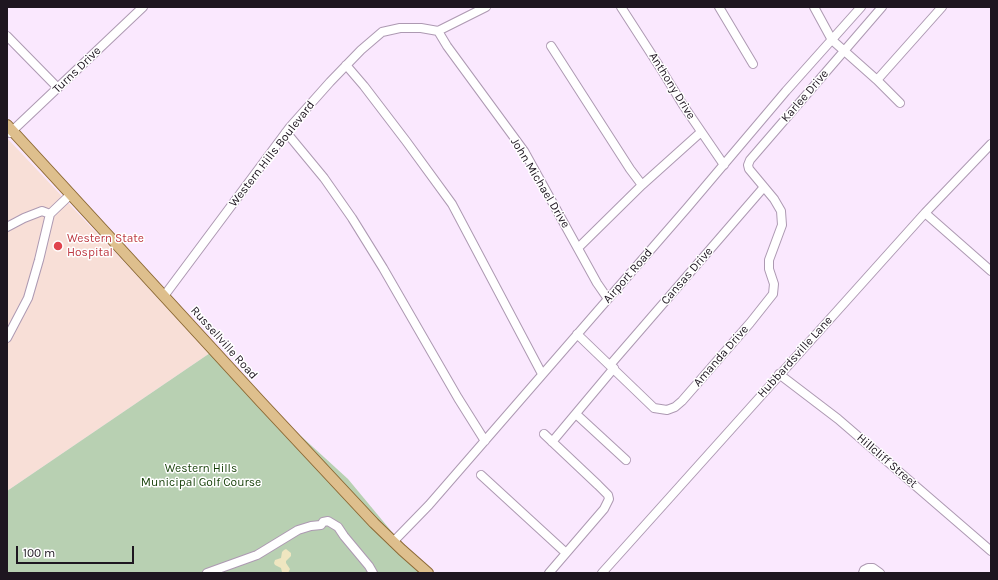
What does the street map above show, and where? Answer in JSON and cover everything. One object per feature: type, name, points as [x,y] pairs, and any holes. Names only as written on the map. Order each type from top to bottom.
[{"type":"main road","name":"Russellville Road","points":[[9,130],[346,500],[376,531],[423,573]]},
{"type":"main road","name":"Russellville Road","points":[[69,196],[393,542],[428,573]]},
{"type":"street","name":"Turns Drive","points":[[9,130],[58,88],[142,7]]},
{"type":"street","points":[[438,31],[486,7]]},
{"type":"street","points":[[719,7],[753,64]]},
{"type":"street","points":[[814,7],[832,40],[877,80],[900,103]]},
{"type":"street","name":"Airport Road","points":[[393,542],[429,505],[485,441],[861,7]]},
{"type":"street","name":"Karlee Drive","points":[[764,187],[749,169],[748,166],[750,160],[882,7]]},
{"type":"street","points":[[877,80],[942,7]]},
{"type":"street","name":"Anthony Drive","points":[[624,8],[701,132],[724,165]]},
{"type":"street","name":"Western Hills Boulevard","points":[[164,296],[286,132],[346,65],[382,32],[400,28],[421,28],[438,31]]},
{"type":"street","name":"John Michael Drive","points":[[438,31],[447,46],[524,151],[608,299]]},
{"type":"street","points":[[7,36],[58,88]]},
{"type":"street","points":[[551,46],[630,169],[642,185]]},
{"type":"street","points":[[346,65],[406,141],[452,204],[542,374]]},
{"type":"street","points":[[286,132],[324,178],[352,218],[485,441]]},
{"type":"street","points":[[578,248],[642,185],[701,132]]},
{"type":"street","name":"Hubbardsville Lane","points":[[602,573],[925,213],[991,144]]},
{"type":"street","name":"Cansas Drive","points":[[552,442],[576,414],[612,367],[764,187]]},
{"type":"street","name":"Amanda Drive","points":[[578,334],[654,408],[667,410],[675,407],[682,401],[750,323],[773,294],[774,284],[769,269],[769,260],[782,225],[781,211],[774,199],[764,187]]},
{"type":"street","points":[[7,338],[28,298],[40,260],[50,214],[69,196]]},
{"type":"street","points":[[7,227],[42,211],[50,214]]},
{"type":"street","points":[[925,213],[991,271]]},
{"type":"street","name":"Hillcliff Street","points":[[780,374],[838,420],[991,551]]},
{"type":"street","points":[[576,414],[626,460]]},
{"type":"street","points":[[544,434],[608,495],[609,499],[604,509],[548,573]]},
{"type":"street","points":[[481,475],[566,553]]},
{"type":"street","points":[[207,573],[257,555],[298,530],[321,525],[323,522],[328,521],[338,527],[373,573]]},
{"type":"street","points":[[863,573],[864,570],[868,568],[873,568],[880,573]]},
{"type":"shaded area","name":"Western State Hospital","points":[[7,138],[210,353],[7,491]]},
{"type":"green space","name":"Western Hills Municipal Golf Course","points":[[210,353],[348,479],[426,573],[7,573],[7,491]]},
{"type":"sand","points":[[286,549],[291,553],[291,556],[286,561],[290,569],[288,573],[282,572],[281,568],[274,563],[275,560],[281,558],[282,552]]},
{"type":"place","name":"Western State Hospital","points":[[58,246]]}]
